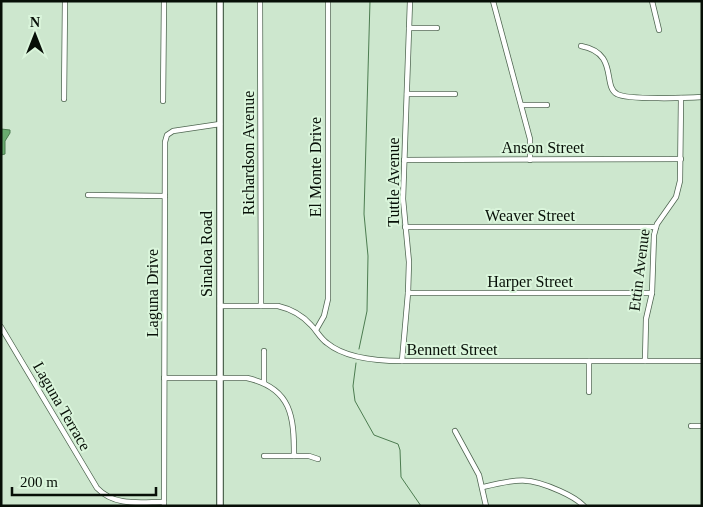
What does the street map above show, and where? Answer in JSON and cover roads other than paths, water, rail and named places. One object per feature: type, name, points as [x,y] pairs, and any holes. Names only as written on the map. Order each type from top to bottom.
[{"type":"street","points":[[64,99],[65,1]]},
{"type":"street","points":[[163,101],[164,1]]},
{"type":"street","name":"Sinaloa Road","points":[[220,1],[220,506]]},
{"type":"street","name":"Richardson Avenue","points":[[260,1],[261,306]]},
{"type":"street","name":"El Monte Drive","points":[[316,330],[324,316],[328,299],[328,1]]},
{"type":"street","name":"Tuttle Avenue","points":[[402,361],[408,294],[408,262],[403,199],[410,1]]},
{"type":"street","points":[[493,1],[530,139],[530,160]]},
{"type":"street","points":[[652,1],[653,12],[659,30]]},
{"type":"street","points":[[409,28],[437,28]]},
{"type":"street","points":[[581,46],[593,50],[602,58],[607,67],[612,89],[618,94],[632,97],[702,97]]},
{"type":"street","points":[[407,94],[455,94]]},
{"type":"street","name":"Ettin Avenue","points":[[646,361],[646,319],[652,293],[653,244],[656,227],[671,205],[678,189],[681,159],[681,98]]},
{"type":"street","points":[[522,105],[547,105]]},
{"type":"street","name":"Laguna Drive","points":[[164,504],[165,142],[167,135],[173,131],[188,127],[220,124]]},
{"type":"street","name":"Anson Street","points":[[404,160],[681,159]]},
{"type":"street","points":[[88,195],[165,196]]},
{"type":"street","name":"Weaver Street","points":[[405,227],[656,227]]},
{"type":"street","name":"Harper Street","points":[[408,294],[652,293]]},
{"type":"street","name":"Bennett Street","points":[[220,306],[278,306],[292,310],[305,318],[328,344],[344,352],[377,360],[702,361]]},
{"type":"street","name":"Laguna Terrace","points":[[1,327],[97,488],[106,497],[119,501],[164,504]]},
{"type":"street","points":[[264,351],[264,383]]},
{"type":"street","points":[[589,361],[589,392]]},
{"type":"street","points":[[164,378],[247,378],[264,383],[279,394],[290,410],[294,426],[294,456]]},
{"type":"street","points":[[691,426],[702,426]]},
{"type":"street","points":[[455,431],[475,464],[483,487],[486,506]]},
{"type":"street","points":[[264,456],[310,456],[318,459]]},
{"type":"street","points":[[483,487],[515,480],[535,481],[572,497],[584,506]]},
{"type":"waterway","points":[[359,349],[367,311],[368,256],[364,214],[370,1]]},
{"type":"waterway","points":[[356,363],[353,386],[355,401],[374,435],[398,444],[401,477],[421,506]]}]
